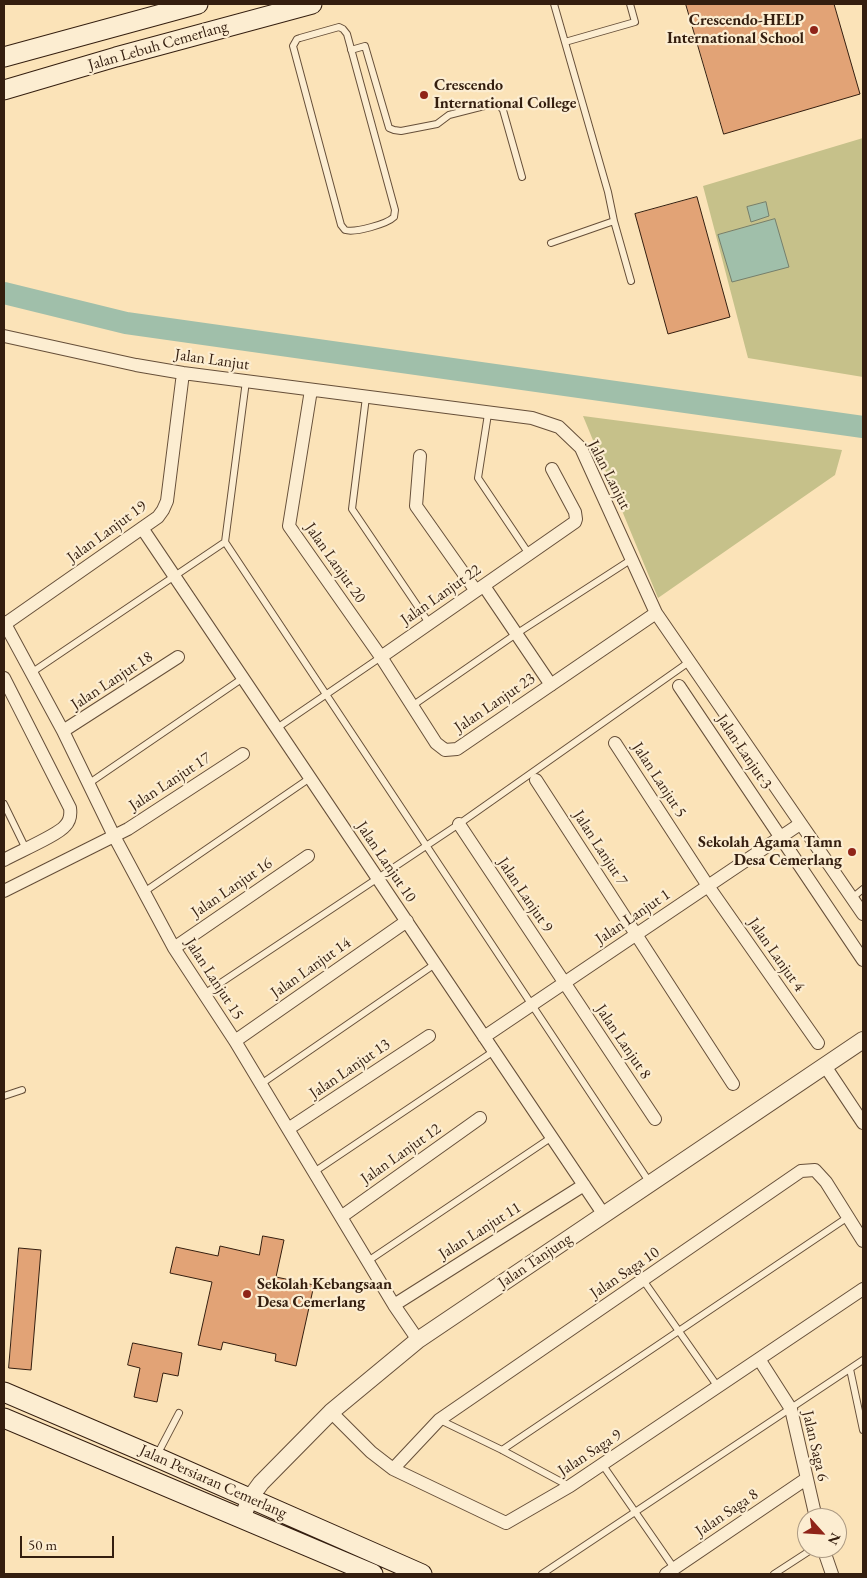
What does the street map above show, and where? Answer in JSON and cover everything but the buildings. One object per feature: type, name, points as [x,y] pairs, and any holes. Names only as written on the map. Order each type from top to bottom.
[{"type":"main road","name":"Jalan Lebuh Cemerlang","points":[[4,57],[198,4]]},
{"type":"main road","name":"Jalan Lebuh Cemerlang","points":[[4,90],[116,57],[312,4]]},
{"type":"main road","name":"Jalan Persiaran Cemerlang","points":[[4,1392],[422,1574]]},
{"type":"main road","name":"Jalan Persiaran Cemerlang","points":[[4,1418],[373,1574]]},
{"type":"street","name":"Jalan Lanjut","points":[[4,336],[136,365],[183,373],[488,414],[532,418],[559,427],[581,448],[656,613],[863,914]]},
{"type":"street","name":"Jalan Lanjut 19","points":[[4,623],[158,517],[167,501],[183,373]]},
{"type":"street","name":"Jalan Lanjut 20","points":[[311,390],[290,526],[381,657]]},
{"type":"street","points":[[420,456],[416,506],[516,634],[551,685]]},
{"type":"street","name":"Jalan Lanjut 22","points":[[381,657],[572,524],[576,519],[575,512],[552,469]]},
{"type":"street","name":"Jalan Lanjut 10","points":[[142,528],[604,1215]]},
{"type":"street","name":"Jalan Lanjut 23","points":[[381,657],[436,744],[446,750],[457,749],[656,613]]},
{"type":"street","name":"Jalan Lanjut 15","points":[[4,623],[63,731],[114,836],[174,948],[235,1041],[394,1305],[418,1340]]},
{"type":"street","name":"Jalan Lanjut 18","points":[[63,731],[178,657]]},
{"type":"street","points":[[4,678],[70,808],[69,820],[64,828],[4,860]]},
{"type":"street","name":"Jalan Lanjut 3","points":[[679,686],[782,836],[863,960]]},
{"type":"street","name":"Jalan Lanjut 5","points":[[615,742],[708,886]]},
{"type":"street","name":"Jalan Lanjut 17","points":[[4,891],[128,829],[243,754]]},
{"type":"street","name":"Jalan Lanjut 7","points":[[536,780],[636,934]]},
{"type":"street","name":"Jalan Lanjut 9","points":[[459,824],[564,983]]},
{"type":"street","name":"Jalan Lanjut 1","points":[[484,1037],[800,824]]},
{"type":"street","name":"Jalan Lanjut 16","points":[[174,948],[308,856]]},
{"type":"street","name":"Jalan Lanjut 4","points":[[708,886],[818,1043]]},
{"type":"street","name":"Jalan Lanjut 14","points":[[235,1041],[407,921]]},
{"type":"street","points":[[636,934],[733,1084]]},
{"type":"street","name":"Jalan Lanjut 8","points":[[564,983],[655,1119]]},
{"type":"street","name":"Jalan Lanjut 13","points":[[288,1129],[429,1036]]},
{"type":"street","name":"Jalan Tanjung","points":[[242,1519],[250,1498],[261,1483],[331,1412],[418,1340],[863,1040]]},
{"type":"street","points":[[825,1066],[863,1123]]},
{"type":"street","name":"Jalan Lanjut 12","points":[[341,1217],[480,1118]]},
{"type":"street","name":"Jalan Saga 10","points":[[393,1469],[439,1420],[801,1171],[815,1170],[826,1182],[863,1241]]},
{"type":"street","name":"Jalan Lanjut 11","points":[[394,1305],[584,1185]]},
{"type":"street","name":"Jalan Saga 9","points":[[331,1412],[371,1452],[393,1469],[506,1523],[570,1486],[863,1289]]},
{"type":"street","name":"Jalan Saga 6","points":[[759,1359],[791,1409],[814,1508]]},
{"type":"street","name":"Jalan Saga 8","points":[[670,1571],[806,1478]]},
{"type":"street","points":[[826,1558],[832,1574]]},
{"type":"lane","points":[[554,4],[608,192],[631,281]]},
{"type":"lane","points":[[565,42],[635,22],[630,4]]},
{"type":"lane","points":[[339,28],[345,31],[352,50],[395,213],[394,217],[388,221],[349,231],[345,230],[341,225],[293,46],[296,39],[339,28]]},
{"type":"lane","points":[[352,50],[365,46],[389,128],[394,130],[401,131],[437,124],[449,115],[492,104],[499,105],[503,110],[522,177]]},
{"type":"lane","points":[[551,243],[614,221]]},
{"type":"lane","points":[[246,381],[225,542],[650,1183]]},
{"type":"lane","points":[[366,398],[352,509],[429,623]]},
{"type":"lane","points":[[488,414],[478,478],[530,554]]},
{"type":"lane","points":[[31,672],[225,542]]},
{"type":"lane","points":[[412,706],[516,634],[632,559]]},
{"type":"lane","name":"Jalan Lanjut 22","points":[[277,728],[381,657]]},
{"type":"lane","points":[[204,994],[459,824],[689,662]]},
{"type":"lane","points":[[88,784],[243,678]]},
{"type":"lane","points":[[144,892],[310,778]]},
{"type":"lane","points":[[4,804],[26,848]]},
{"type":"lane","points":[[852,898],[863,889]]},
{"type":"lane","points":[[261,1084],[435,964]]},
{"type":"lane","points":[[314,1172],[494,1051]]},
{"type":"lane","points":[[4,1096],[22,1090]]},
{"type":"lane","points":[[368,1261],[552,1137]]},
{"type":"lane","points":[[502,1450],[848,1217]]},
{"type":"lane","points":[[643,1280],[718,1387]]},
{"type":"lane","points":[[542,1574],[863,1360]]},
{"type":"lane","points":[[850,1369],[863,1430]]},
{"type":"lane","points":[[156,1457],[179,1413]]},
{"type":"lane","points":[[439,1420],[502,1450],[570,1486]]},
{"type":"lane","points":[[602,1464],[635,1512],[670,1571]]},
{"type":"lane","points":[[774,1574],[799,1558]]},
{"type":"shaded area","points":[[863,138],[863,377],[748,358],[703,186]]},
{"type":"shaded area","points":[[766,202],[769,216],[751,222],[747,207]]},
{"type":"shaded area","points":[[775,219],[789,267],[732,282],[718,235]]},
{"type":"shaded area","points":[[583,416],[842,450],[835,475],[658,598]]},
{"type":"waterway","points":[[4,293],[126,323],[863,427]]},
{"type":"place","name":"Crescendo-HELP International School","points":[[814,30]]},
{"type":"place","name":"Crescendo International College","points":[[424,95]]},
{"type":"place","name":"Sekolah Agama Tamn Desa Cemerlang","points":[[852,852]]},
{"type":"place","name":"Sekolah Kebangsaan Desa Cemerlang","points":[[247,1294]]}]
